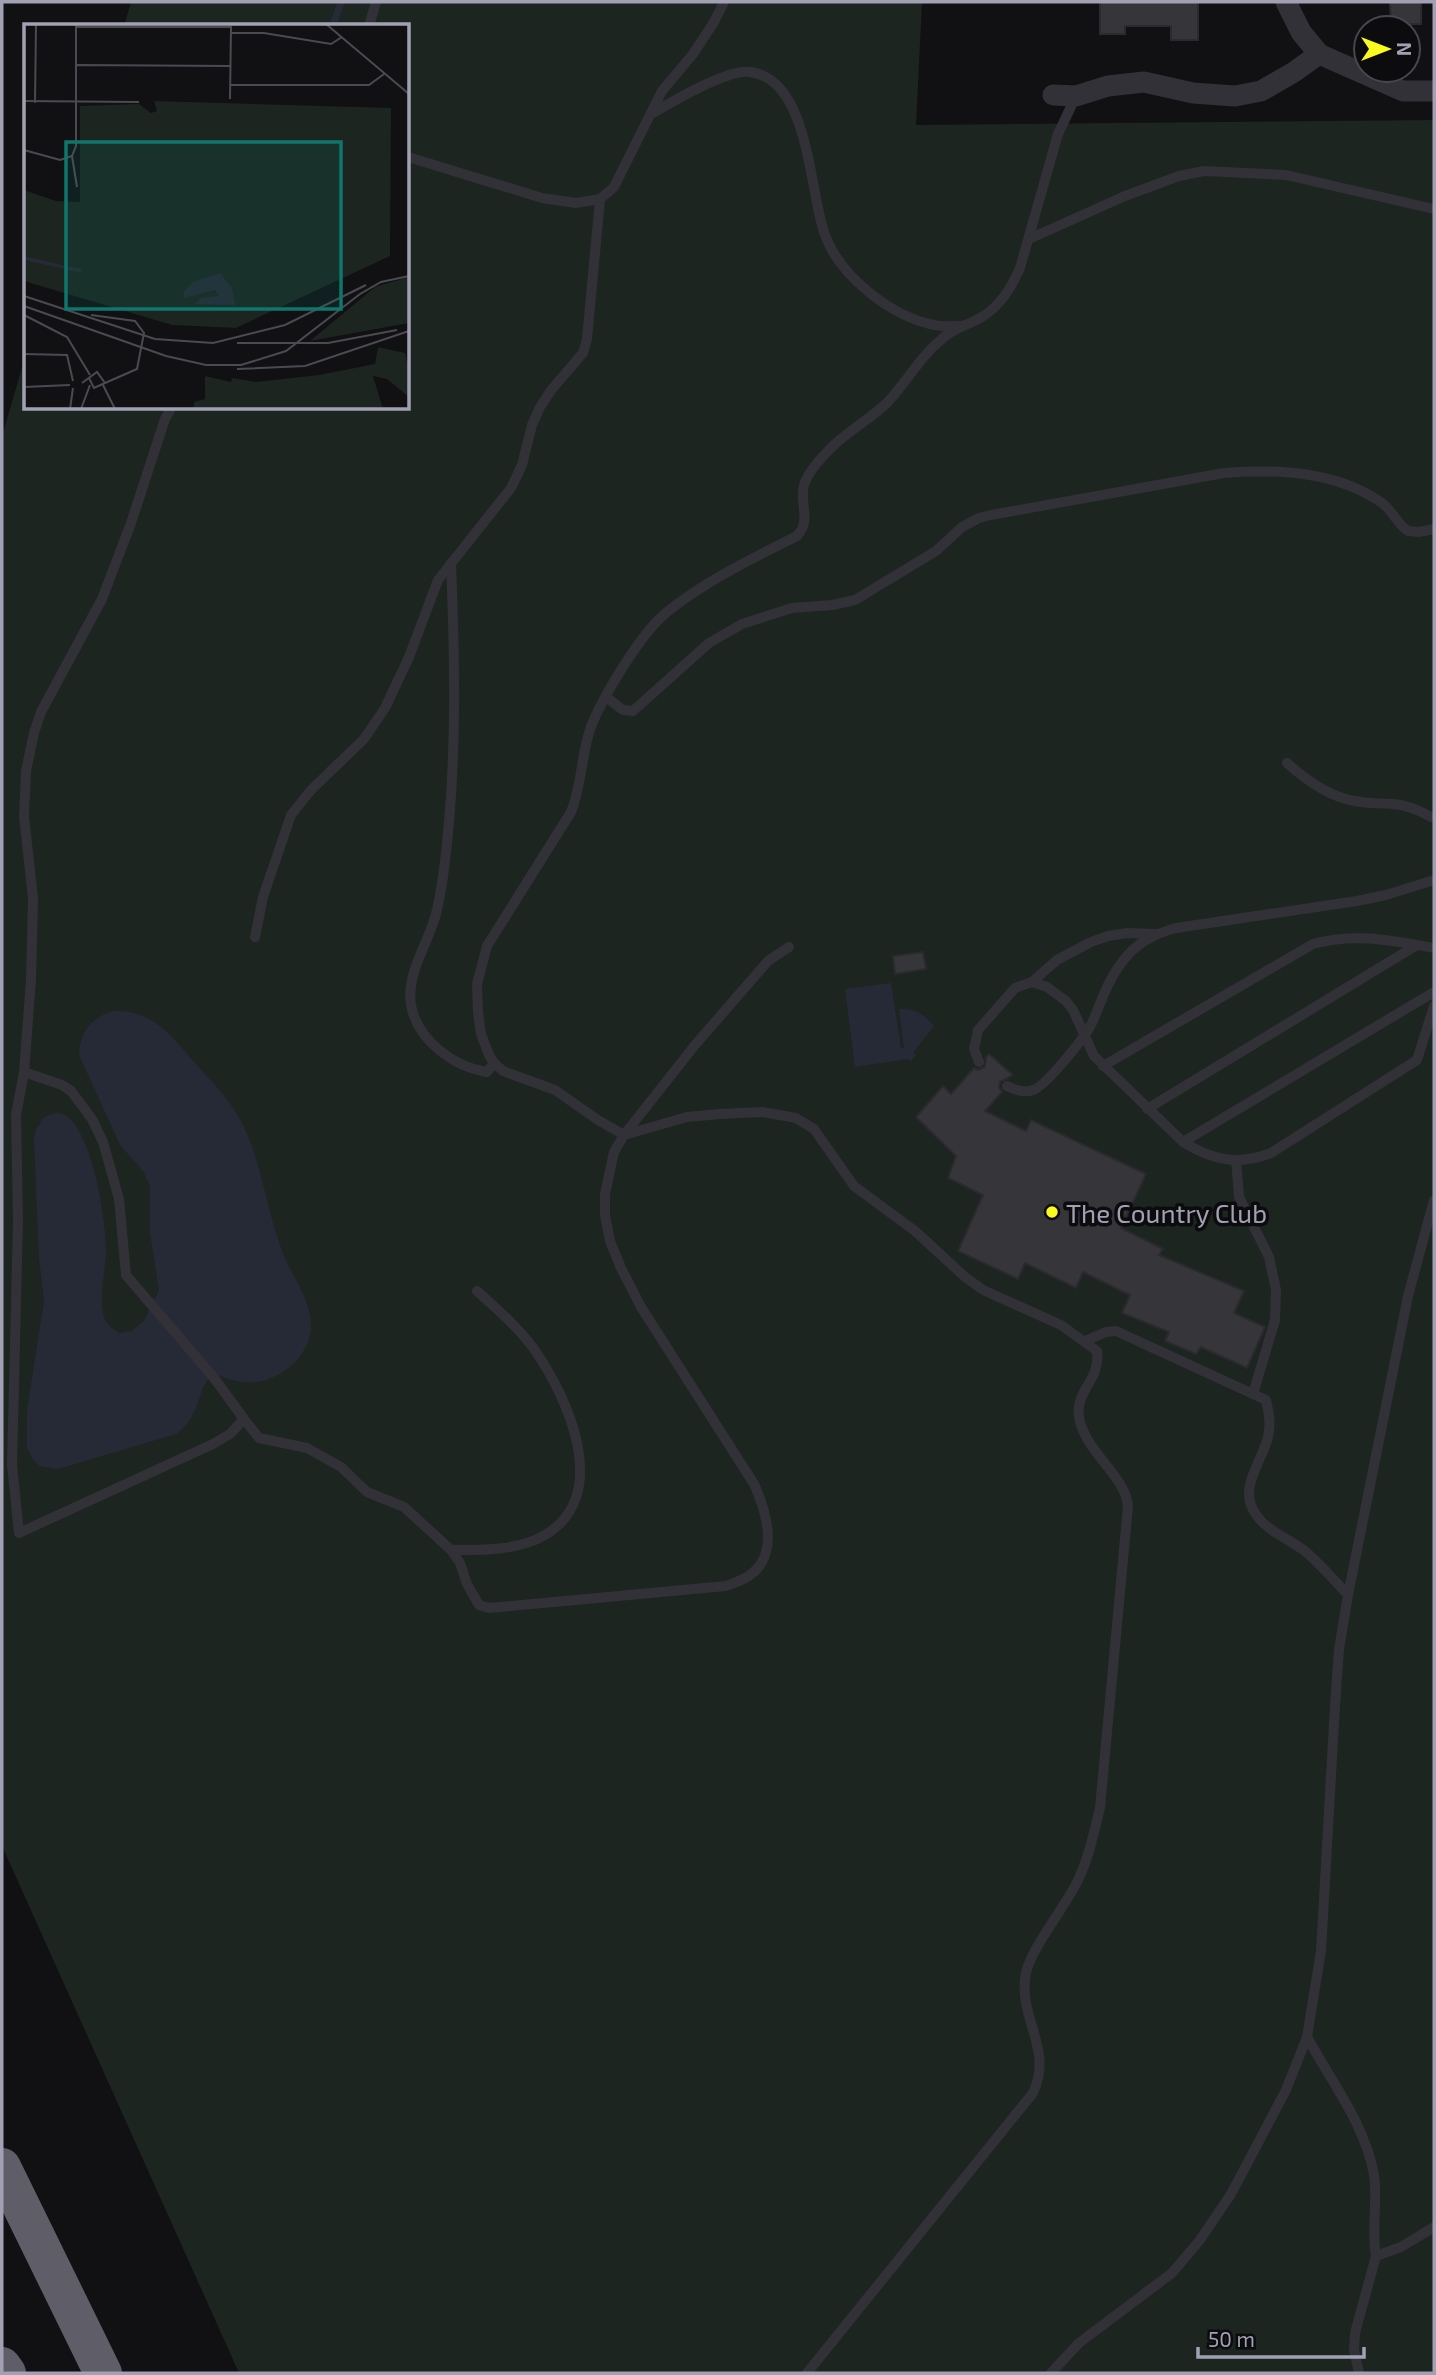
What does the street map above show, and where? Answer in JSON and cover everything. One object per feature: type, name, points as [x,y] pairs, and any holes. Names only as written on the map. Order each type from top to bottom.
[{"type":"highway","points":[[2,2167],[103,2373]]},
{"type":"highway","points":[[2,2366],[7,2373]]},
{"type":"street","points":[[1286,2],[1301,33],[1319,54],[1403,91],[1434,91]]},
{"type":"street","points":[[1053,95],[1076,96],[1108,86],[1144,82],[1193,93],[1235,96],[1261,91],[1319,54]]},
{"type":"lane","points":[[370,24],[376,2]]},
{"type":"lane","points":[[410,158],[542,198],[576,203],[600,200],[614,187],[662,91],[693,54],[724,2]]},
{"type":"lane","points":[[652,114],[727,74],[747,71],[765,75],[781,91],[793,110],[807,147],[813,190],[824,234],[840,260],[862,286],[891,309],[934,325],[960,326]]},
{"type":"lane","points":[[807,2373],[1033,2093],[1040,2078],[1041,2058],[1027,2011],[1025,1981],[1030,1962],[1079,1879],[1093,1841],[1100,1808],[1128,1506],[1123,1487],[1087,1440],[1080,1423],[1077,1407],[1079,1398],[1094,1377],[1099,1364],[1097,1351],[1061,1325],[983,1290],[965,1277],[915,1231],[854,1186],[826,1143],[814,1129],[796,1118],[762,1112],[687,1117],[624,1135],[555,1090],[503,1072],[494,1063],[481,1034],[477,984],[484,951],[571,812],[579,794],[591,727],[606,697],[650,629],[667,612],[721,576],[797,536],[804,527],[806,512],[803,494],[813,469],[846,435],[887,402],[944,336],[981,317],[1000,303],[1012,286],[1029,239],[1058,134],[1076,96]]},
{"type":"lane","points":[[1029,239],[1125,195],[1179,176],[1204,171],[1286,175],[1434,209]]},
{"type":"lane","points":[[255,937],[264,897],[291,815],[311,790],[364,739],[385,708],[409,657],[438,580],[511,488],[522,465],[532,425],[540,407],[583,353],[587,339],[600,200]]},
{"type":"lane","points":[[170,410],[102,599],[41,712],[26,771],[24,816],[33,900],[32,980],[24,1072],[16,1115],[18,1220],[12,1465],[19,1533],[213,1444],[230,1434],[244,1419]]},
{"type":"lane","points":[[606,697],[624,710],[633,711],[709,643],[741,624],[792,608],[855,600],[936,551],[962,527],[991,515],[1224,473],[1265,471],[1307,474],[1336,481],[1382,503],[1408,531],[1434,529]]},
{"type":"lane","points":[[451,563],[454,642],[449,820],[436,913],[413,976],[411,1005],[422,1031],[448,1057],[466,1068],[487,1072],[494,1063]]},
{"type":"lane","points":[[1287,763],[1318,786],[1339,796],[1354,801],[1402,804],[1430,817]]},
{"type":"lane","points":[[979,1062],[974,1049],[978,1030],[1015,988],[1032,982],[1073,949],[1108,936],[1127,933],[1155,934],[1176,928],[1357,901],[1434,880]]},
{"type":"lane","points":[[1007,1086],[1024,1091],[1041,1086],[1084,1036],[1122,961],[1155,934]]},
{"type":"lane","points":[[1103,1066],[1313,944],[1352,937],[1434,948]]},
{"type":"lane","points":[[1147,1108],[1417,945]]},
{"type":"lane","points":[[24,1072],[62,1085],[71,1091],[92,1119],[103,1142],[119,1199],[126,1275],[214,1378],[259,1438],[307,1448],[341,1467],[367,1492],[404,1507],[451,1550],[460,1563],[478,1605],[489,1608],[726,1586],[748,1577],[764,1558],[769,1533],[765,1508],[754,1484],[641,1307],[621,1268],[610,1241],[605,1215],[606,1194],[614,1152],[624,1135],[695,1045],[768,961],[789,947]]},
{"type":"lane","points":[[1032,982],[1047,987],[1066,1001],[1073,1010],[1094,1056],[1183,1142],[1211,1157],[1236,1160],[1271,1153],[1417,1060],[1434,1006]]},
{"type":"lane","points":[[1183,1142],[1434,992]]},
{"type":"lane","points":[[1236,1160],[1239,1198],[1269,1257],[1276,1290],[1275,1320],[1254,1394]]},
{"type":"lane","points":[[1051,2373],[1079,2343],[1172,2273],[1200,2240],[1237,2182],[1286,2090],[1307,2037],[1321,1951],[1339,1649],[1408,1296],[1434,1200]]},
{"type":"lane","points":[[451,1550],[493,1549],[519,1545],[544,1536],[562,1522],[574,1505],[579,1478],[579,1454],[564,1399],[532,1347],[477,1291]]},
{"type":"lane","points":[[1085,1341],[1115,1331],[1266,1400],[1270,1418],[1268,1437],[1249,1492],[1255,1514],[1305,1551],[1348,1595]]},
{"type":"lane","points":[[1307,2037],[1347,2104],[1368,2152],[1376,2191],[1376,2256],[1355,2333],[1354,2350],[1359,2373]]},
{"type":"lane","points":[[1376,2256],[1401,2246],[1434,2227]]},
{"type":"shaded area","points":[[131,2],[922,2],[916,125],[1434,120],[1434,2373],[239,2373],[2,1846],[2,436],[24,361],[24,410],[410,410],[410,24],[125,24]]},
{"type":"water","points":[[891,983],[901,1048],[904,1048],[899,1009],[919,1013],[934,1026],[913,1053],[916,1055],[911,1061],[908,1059],[855,1067],[845,989]]},
{"type":"water","points":[[114,1011],[141,1015],[161,1027],[218,1088],[238,1115],[253,1150],[283,1253],[308,1307],[310,1336],[294,1363],[266,1380],[246,1382],[215,1374],[203,1387],[191,1418],[176,1434],[58,1469],[40,1466],[27,1448],[27,1410],[44,1301],[39,1258],[34,1140],[35,1132],[43,1118],[61,1113],[73,1122],[89,1155],[100,1197],[105,1235],[102,1297],[106,1322],[119,1333],[132,1331],[144,1321],[159,1290],[150,1233],[150,1186],[143,1171],[120,1145],[79,1055],[88,1027],[99,1017]]},
{"type":"building","points":[[1100,2],[1198,2],[1198,40],[1171,40],[1171,26],[1125,26],[1125,34],[1100,34]]},
{"type":"building","points":[[1390,2],[1421,2],[1421,14],[1391,14]]},
{"type":"building","points":[[923,952],[926,969],[895,974],[893,956]]},
{"type":"building","name":"The Country Club","points":[[989,1054],[1013,1075],[1000,1082],[1002,1092],[985,1111],[1026,1131],[1031,1120],[1146,1174],[1121,1228],[1163,1249],[1159,1255],[1244,1291],[1234,1313],[1265,1327],[1247,1368],[1201,1347],[1196,1354],[1165,1341],[1169,1332],[1122,1313],[1130,1295],[1083,1272],[1076,1288],[1025,1263],[1018,1279],[958,1251],[983,1195],[948,1178],[956,1156],[916,1117],[943,1086],[951,1094],[974,1068],[978,1070],[985,1067]]},
{"type":"waterway","points":[[334,24],[341,2]]},
{"type":"place","name":"The Country Club","points":[[1052,1212]]}]
